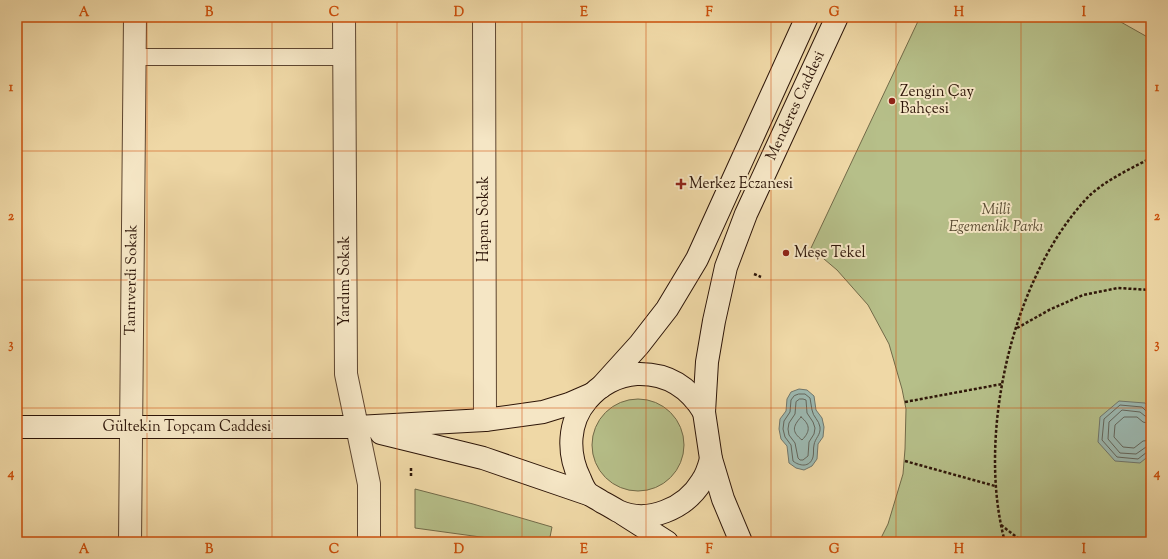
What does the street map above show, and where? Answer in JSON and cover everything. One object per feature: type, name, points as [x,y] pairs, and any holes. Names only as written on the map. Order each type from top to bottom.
[{"type":"street","name":"Tanrıverdi Sokak","points":[[130,542],[135,17]]},
{"type":"street","name":"Yardım Sokak","points":[[344,17],[346,374],[369,484],[369,542]]},
{"type":"street","name":"Hapan Sokak","points":[[484,17],[485,420]]},
{"type":"street","name":"Menderes Caddesi","points":[[596,390],[640,345],[667,309],[697,259],[807,17]]},
{"type":"street","name":"Menderes Caddesi","points":[[741,542],[723,499],[711,459],[704,412],[707,362],[714,321],[726,267],[746,214],[837,17]]},
{"type":"street","points":[[356,427],[485,420],[543,412],[569,404],[622,376],[646,374],[670,380],[680,386],[690,393],[704,412]]},
{"type":"street","points":[[588,494],[576,472],[570,449],[573,425],[584,404],[596,390]]},
{"type":"street","name":"Gültekin Topçam Caddesi","points":[[17,427],[356,427]]},
{"type":"street","points":[[356,427],[483,458],[588,494],[667,542]]},
{"type":"street","points":[[619,512],[632,515],[654,515],[666,512],[677,506],[687,500],[702,482],[711,459]]},
{"type":"lane","points":[[135,57],[344,57]]},
{"type":"path","points":[[1005,542],[1000,525],[995,486],[994,459],[996,425],[1007,358],[1026,300],[1054,242],[1070,219],[1090,195],[1115,176],[1151,158]]},
{"type":"path","points":[[1017,328],[1051,309],[1083,295],[1118,288],[1151,290]]},
{"type":"path","points":[[904,402],[1002,384]]},
{"type":"path","points":[[905,461],[995,486]]},
{"type":"path","points":[[1000,525],[1023,542]]},
{"type":"green space","name":"Millî Egemenlik Parkı","points":[[920,17],[1112,17],[1151,39],[1151,542],[879,542],[888,524],[903,474],[906,409],[902,389],[889,344],[868,305],[837,270],[811,248]]},
{"type":"green space","points":[[638,399],[655,403],[670,413],[680,428],[684,445],[680,462],[670,477],[655,487],[638,491],[621,487],[606,477],[596,462],[592,445],[596,428],[606,413],[621,403]]},
{"type":"green space","points":[[415,489],[552,527],[549,542],[517,542],[415,528]]},
{"type":"water","points":[[799,389],[807,390],[814,396],[816,410],[822,418],[824,427],[823,437],[818,444],[817,459],[812,466],[804,470],[796,468],[789,463],[787,446],[781,439],[779,429],[780,419],[786,411],[787,399],[791,392]]},
{"type":"water","points":[[1119,401],[1145,403],[1151,410],[1151,454],[1140,463],[1115,461],[1098,442],[1100,417]]},
{"type":"place","name":"Zengin Çay Bahçesi","points":[[892,101]]},
{"type":"place","name":"Merkez Eczanesi","points":[[681,184]]},
{"type":"place","name":"Meşe Tekel","points":[[786,253]]}]
